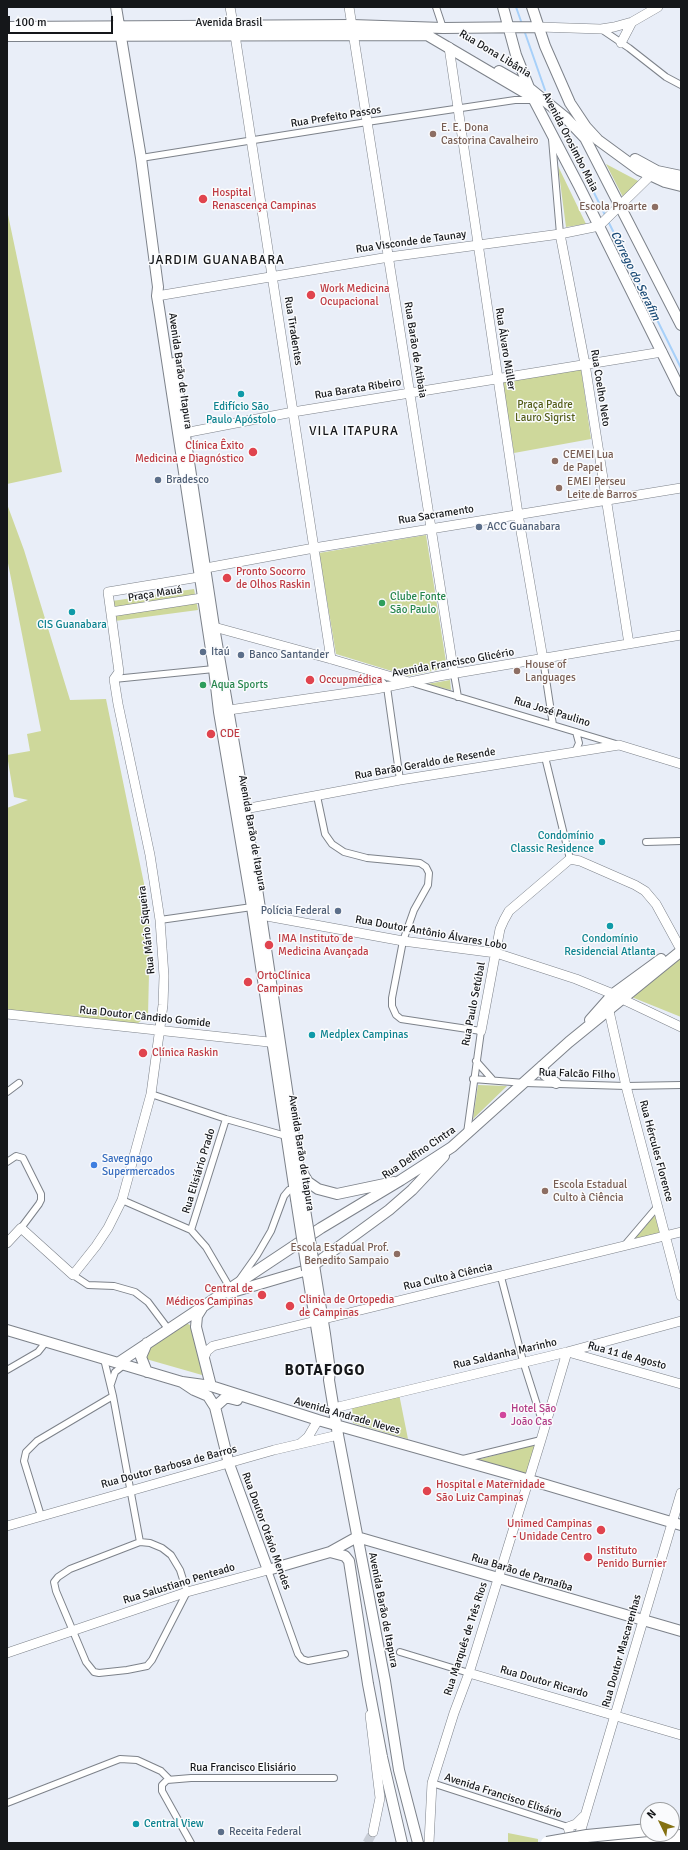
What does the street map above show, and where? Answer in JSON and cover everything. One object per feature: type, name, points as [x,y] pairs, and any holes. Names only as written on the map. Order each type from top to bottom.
[{"type":"highway","points":[[547,1843],[588,1836],[640,1831]]},
{"type":"highway","points":[[596,1843],[681,1836]]},
{"type":"main road","name":"Avenida Barão de Itapura","points":[[116,7],[141,158],[159,293],[181,433],[206,568],[219,712],[261,916],[286,1136],[320,1320],[324,1373],[329,1380],[356,1538],[385,1681],[399,1770],[418,1843]]},
{"type":"main road","name":"Avenida Orosimbo Maia","points":[[503,7],[511,27],[516,56],[534,99],[552,135],[602,224],[681,391]]},
{"type":"main road","name":"Avenida Orosimbo Maia","points":[[532,7],[536,27],[572,106]]},
{"type":"main road","name":"Avenida Brasil","points":[[7,27],[119,31],[353,30],[536,27]]},
{"type":"main road","name":"Avenida Brasil","points":[[353,30],[427,35],[449,47]]},
{"type":"main road","name":"Avenida Brasil","points":[[7,36],[119,31]]},
{"type":"main road","name":"Rua Dona Libânia","points":[[427,35],[446,39],[529,88],[580,131]]},
{"type":"main road","name":"Rua Dona Libânia","points":[[449,47],[534,99]]},
{"type":"main road","points":[[572,106],[599,135],[640,162],[664,173],[681,176]]},
{"type":"main road","points":[[572,106],[586,127],[598,140],[650,176],[681,186]]},
{"type":"main road","name":"Avenida Orosimbo Maia","points":[[580,131],[618,209],[681,325]]},
{"type":"main road","name":"Avenida Barão de Itapura","points":[[181,433],[202,598],[211,628],[229,710],[252,907],[299,1164],[298,1195]]},
{"type":"main road","points":[[569,1042],[618,997],[680,949]]},
{"type":"main road","name":"Rua Delfino Cintra","points":[[121,1364],[147,1343],[169,1330],[321,1228],[402,1180],[452,1147],[569,1042],[609,1011],[618,997]]},
{"type":"main road","points":[[542,1066],[545,1075],[556,1083]]},
{"type":"main road","points":[[220,1295],[310,1268],[389,1210],[419,1183],[452,1147]]},
{"type":"main road","points":[[299,1164],[308,1182],[318,1189],[333,1194],[402,1180]]},
{"type":"main road","points":[[411,1174],[419,1183]]},
{"type":"main road","points":[[202,1308],[197,1316],[196,1327],[211,1386]]},
{"type":"main road","name":"Avenida Andrade Neves","points":[[7,1330],[182,1382],[211,1386],[318,1420],[337,1430],[459,1460],[528,1479],[677,1524]]},
{"type":"main road","points":[[147,1343],[141,1357],[147,1372]]},
{"type":"main road","points":[[182,1382],[194,1390],[208,1396],[215,1407],[222,1399],[229,1398],[255,1406],[264,1404]]},
{"type":"main road","name":"Rua Doutor Otávio Mendes","points":[[215,1407],[228,1464],[268,1570]]},
{"type":"main road","name":"Rua Salustiano Penteado","points":[[268,1570],[330,1552],[356,1538]]},
{"type":"main road","name":"Rua Barão de Parnaíba","points":[[356,1538],[434,1559],[498,1579],[681,1631]]},
{"type":"main road","points":[[330,1552],[345,1556],[350,1561],[373,1706],[387,1782],[402,1843]]},
{"type":"street","name":"Rua Tiradentes","points":[[230,7],[252,140],[331,659]]},
{"type":"street","name":"Rua Barão de Atibaia","points":[[349,7],[458,697]]},
{"type":"street","points":[[436,7],[443,28]]},
{"type":"street","points":[[536,27],[601,29],[632,22],[655,8]]},
{"type":"street","points":[[621,43],[632,22]]},
{"type":"street","points":[[601,29],[666,77],[681,85]]},
{"type":"street","name":"Rua Álvaro Müller","points":[[449,47],[497,378],[553,725]]},
{"type":"street","name":"Rua Prefeito Passos","points":[[141,158],[458,108],[515,100],[534,99]]},
{"type":"street","name":"Rua Coelho Neto","points":[[552,135],[560,234],[585,364],[629,644]]},
{"type":"street","name":"Rua Visconde de Taunay","points":[[159,293],[389,257],[560,234],[602,224],[650,176]]},
{"type":"street","name":"Rua Barata Ribeiro","points":[[181,433],[293,412],[662,352]]},
{"type":"street","name":"Rua Sacramento","points":[[206,568],[431,528],[681,488]]},
{"type":"street","points":[[199,577],[206,568]]},
{"type":"street","name":"Praça Mauá","points":[[108,592],[199,577]]},
{"type":"street","name":"Rua Mário Siqueira","points":[[73,1275],[104,1234],[122,1200],[151,1094],[160,1030],[164,976],[160,920],[150,855],[114,679],[119,672],[108,592]]},
{"type":"street","name":"Praça Mauá","points":[[111,612],[202,598]]},
{"type":"street","name":"Rua José Paulino","points":[[211,628],[331,659],[681,764]]},
{"type":"street","name":"Avenida Francisco Glicério","points":[[229,710],[413,683],[454,674],[681,635]]},
{"type":"street","points":[[114,679],[214,669]]},
{"type":"street","points":[[372,671],[387,687],[400,780]]},
{"type":"street","points":[[575,752],[579,743],[576,732]]},
{"type":"street","name":"Rua Barão Geraldo de Resende","points":[[240,809],[400,780],[619,745]]},
{"type":"street","points":[[545,757],[570,859],[580,861],[645,891],[656,904],[680,949]]},
{"type":"street","points":[[317,796],[325,834],[332,844],[344,852],[367,858],[420,864],[426,867],[429,873],[428,885],[414,910],[403,940],[392,998],[393,1011],[401,1019],[481,1031]]},
{"type":"street","points":[[646,842],[681,841]]},
{"type":"street","name":"Rua Paulo Setúbal","points":[[467,1135],[476,1060],[500,928],[509,912],[570,859]]},
{"type":"street","points":[[160,920],[252,907]]},
{"type":"street","name":"Rua Doutor Antônio Álvares Lobo","points":[[261,916],[496,954],[576,980],[618,997],[681,1027]]},
{"type":"street","name":"Rua Hércules Florence","points":[[609,1011],[626,1086],[681,1296]]},
{"type":"street","name":"Rua Doutor Cândido Gomide","points":[[7,1014],[276,1043]]},
{"type":"street","points":[[476,1060],[492,1079]]},
{"type":"street","name":"Rua Falcão Filho","points":[[473,1079],[492,1079],[525,1083],[626,1086],[681,1085]]},
{"type":"street","points":[[7,1092],[19,1083]]},
{"type":"street","points":[[151,1094],[226,1119],[286,1136]]},
{"type":"street","name":"Rua Elisiário Prado","points":[[191,1230],[226,1119]]},
{"type":"street","points":[[7,1162],[16,1156],[24,1160],[41,1194],[39,1204],[7,1244]]},
{"type":"street","points":[[122,1200],[191,1230],[206,1247],[233,1286],[257,1255],[271,1231],[284,1196],[289,1190],[298,1195]]},
{"type":"street","points":[[622,1247],[658,1206]]},
{"type":"street","points":[[21,1228],[73,1275],[88,1285],[114,1286],[135,1292],[148,1302],[169,1330]]},
{"type":"street","name":"Rua Culto à Ciência","points":[[204,1358],[206,1351],[213,1346],[681,1232]]},
{"type":"street","points":[[501,1277],[523,1361],[545,1429]]},
{"type":"street","name":"Rua Saldanha Marinho","points":[[334,1408],[523,1361],[567,1352],[681,1321]]},
{"type":"street","points":[[7,1370],[38,1352],[46,1342]]},
{"type":"street","name":"Rua 11 de Agosto","points":[[567,1352],[681,1384]]},
{"type":"street","name":"Rua Marquês de Três Rios","points":[[429,1843],[432,1784],[454,1713],[470,1673],[528,1479],[545,1429],[567,1352]]},
{"type":"street","points":[[104,1359],[113,1396],[140,1542]]},
{"type":"street","points":[[111,1388],[115,1372],[121,1364]]},
{"type":"street","points":[[41,1516],[24,1461],[26,1452],[37,1441],[113,1396]]},
{"type":"street","points":[[301,1443],[308,1437],[318,1420]]},
{"type":"street","name":"Rua Doutor Barbosa de Barros","points":[[7,1526],[131,1489],[228,1464],[301,1443],[337,1430]]},
{"type":"street","points":[[459,1460],[541,1440]]},
{"type":"street","name":"Rua Doutor Mascarenhas","points":[[569,1842],[585,1815],[643,1620],[677,1524],[681,1493]]},
{"type":"street","points":[[140,1542],[150,1543],[162,1548],[171,1555],[180,1570],[187,1592],[152,1660],[147,1666],[99,1673],[94,1672],[86,1662],[54,1586],[56,1579],[70,1569],[140,1542]]},
{"type":"street","name":"Rua Salustiano Penteado","points":[[7,1653],[73,1632],[187,1592],[268,1570]]},
{"type":"street","name":"Rua Doutor Otávio Mendes","points":[[268,1570],[298,1654],[302,1659],[308,1661],[345,1654]]},
{"type":"street","name":"Rua Doutor Ricardo","points":[[400,1652],[681,1735]]},
{"type":"street","points":[[373,1706],[370,1716],[380,1798],[373,1832]]},
{"type":"street","points":[[7,1803],[120,1759],[137,1760],[160,1771],[169,1779],[162,1785],[162,1791],[191,1843]]},
{"type":"street","name":"Rua Francisco Elisiário","points":[[169,1779],[334,1778]]},
{"type":"street","name":"Avenida Francisco Elisário","points":[[432,1784],[568,1827]]},
{"type":"street","points":[[569,1842],[570,1833],[568,1827],[576,1824],[585,1815]]},
{"type":"green space","points":[[606,164],[640,182],[624,199]]},
{"type":"green space","points":[[558,166],[586,224],[566,227]]},
{"type":"green space","points":[[7,210],[62,472],[7,484]]},
{"type":"green space","name":"Praça Padre Lauro Sigrist","points":[[581,368],[591,439],[514,453],[502,382]]},
{"type":"green space","points":[[7,504],[24,550],[70,700],[106,699],[148,903],[150,933],[148,1015],[137,1024],[7,1010],[7,808],[28,800],[14,797],[7,755],[30,751],[27,734],[41,731],[7,558]]},
{"type":"green space","name":"Clube Fonte São Paulo","points":[[426,535],[447,668],[408,676],[336,654],[319,553]]},
{"type":"green space","points":[[194,589],[198,610],[115,621],[112,601]]},
{"type":"green space","points":[[450,680],[451,690],[427,684]]},
{"type":"green space","points":[[679,958],[681,961],[681,1017],[629,996]]},
{"type":"green space","points":[[478,1085],[507,1086],[473,1119]]},
{"type":"green space","points":[[654,1210],[660,1234],[632,1242],[646,1226]]},
{"type":"green space","points":[[181,1324],[188,1324],[192,1326],[204,1371],[202,1375],[146,1359],[144,1352]]},
{"type":"green space","points":[[399,1394],[408,1439],[353,1423],[352,1406]]},
{"type":"green space","points":[[537,1444],[527,1475],[477,1460]]},
{"type":"green space","points":[[508,1833],[538,1839],[538,1843],[508,1843]]},
{"type":"waterway","name":"Córrego do Serafim","points":[[516,7],[522,24]]},
{"type":"waterway","name":"Córrego do Serafim","points":[[524,30],[545,90]]},
{"type":"waterway","name":"Córrego do Serafim","points":[[568,140],[605,215]]},
{"type":"waterway","name":"Córrego do Serafim","points":[[608,221],[681,368]]},
{"type":"tunnel","points":[[367,1843],[373,1832]]},
{"type":"place","name":"E. E. Dona Castorina Cavalheiro","points":[[433,134]]},
{"type":"place","name":"Hospital Renascença Campinas","points":[[203,199]]},
{"type":"place","name":"Escola Proarte","points":[[655,207]]},
{"type":"place","name":"Work Medicina Ocupacional","points":[[311,295]]},
{"type":"place","name":"Edifício São Paulo Apóstolo","points":[[241,394]]},
{"type":"place","name":"Clínica Êxito Medicina e Diagnóstico","points":[[253,452]]},
{"type":"place","name":"CEMEI Lua de Papel","points":[[555,461]]},
{"type":"place","name":"Bradesco","points":[[158,480]]},
{"type":"place","name":"EMEI Perseu Leite de Barros","points":[[559,488]]},
{"type":"place","name":"ACC Guanabara","points":[[479,527]]},
{"type":"place","name":"Pronto Socorro de Olhos Raskin","points":[[227,578]]},
{"type":"place","name":"Clube Fonte São Paulo","points":[[382,603]]},
{"type":"place","name":"CIS Guanabara","points":[[72,612]]},
{"type":"place","name":"Itaú","points":[[203,652]]},
{"type":"place","name":"Banco Santander","points":[[241,655]]},
{"type":"place","name":"House of Languages","points":[[517,671]]},
{"type":"place","name":"Occupmédica","points":[[310,680]]},
{"type":"place","name":"Aqua Sports","points":[[203,685]]},
{"type":"place","name":"CDE","points":[[211,734]]},
{"type":"place","name":"Condomínio Classic Residence","points":[[602,842]]},
{"type":"place","name":"Polícia Federal","points":[[338,911]]},
{"type":"place","name":"Condomínio Residencial Atlanta","points":[[610,926]]},
{"type":"place","name":"IMA Instituto de Medicina Avançada","points":[[269,945]]},
{"type":"place","name":"OrtoClínica Campinas","points":[[248,982]]},
{"type":"place","name":"Medplex Campinas","points":[[312,1035]]},
{"type":"place","name":"Clínica Raskin","points":[[143,1053]]},
{"type":"place","name":"Savegnago Supermercados","points":[[94,1165]]},
{"type":"place","name":"Escola Estadual Culto à Ciência","points":[[545,1191]]},
{"type":"place","name":"Escola Estadual Prof. Benedito Sampaio","points":[[397,1254]]},
{"type":"place","name":"Central de Médicos Campinas","points":[[262,1295]]},
{"type":"place","name":"Clinica de Ortopedia de Campinas","points":[[290,1306]]},
{"type":"place","name":"Hotel São João Cas","points":[[503,1415]]},
{"type":"place","name":"Hospital e Maternidade São Luiz Campinas","points":[[427,1491]]},
{"type":"place","name":"Unimed Campinas - Unidade Centro","points":[[601,1530]]},
{"type":"place","name":"Instituto Penido Burnier","points":[[588,1557]]},
{"type":"place","name":"Central View","points":[[136,1824]]},
{"type":"place","name":"Receita Federal","points":[[221,1832]]},
{"type":"district","name":"JARDIM GUANABARA","points":[[217,261]]},
{"type":"district","name":"VILA ITAPURA","points":[[354,432]]},
{"type":"district","name":"BOTAFOGO","points":[[325,1371]]}]
